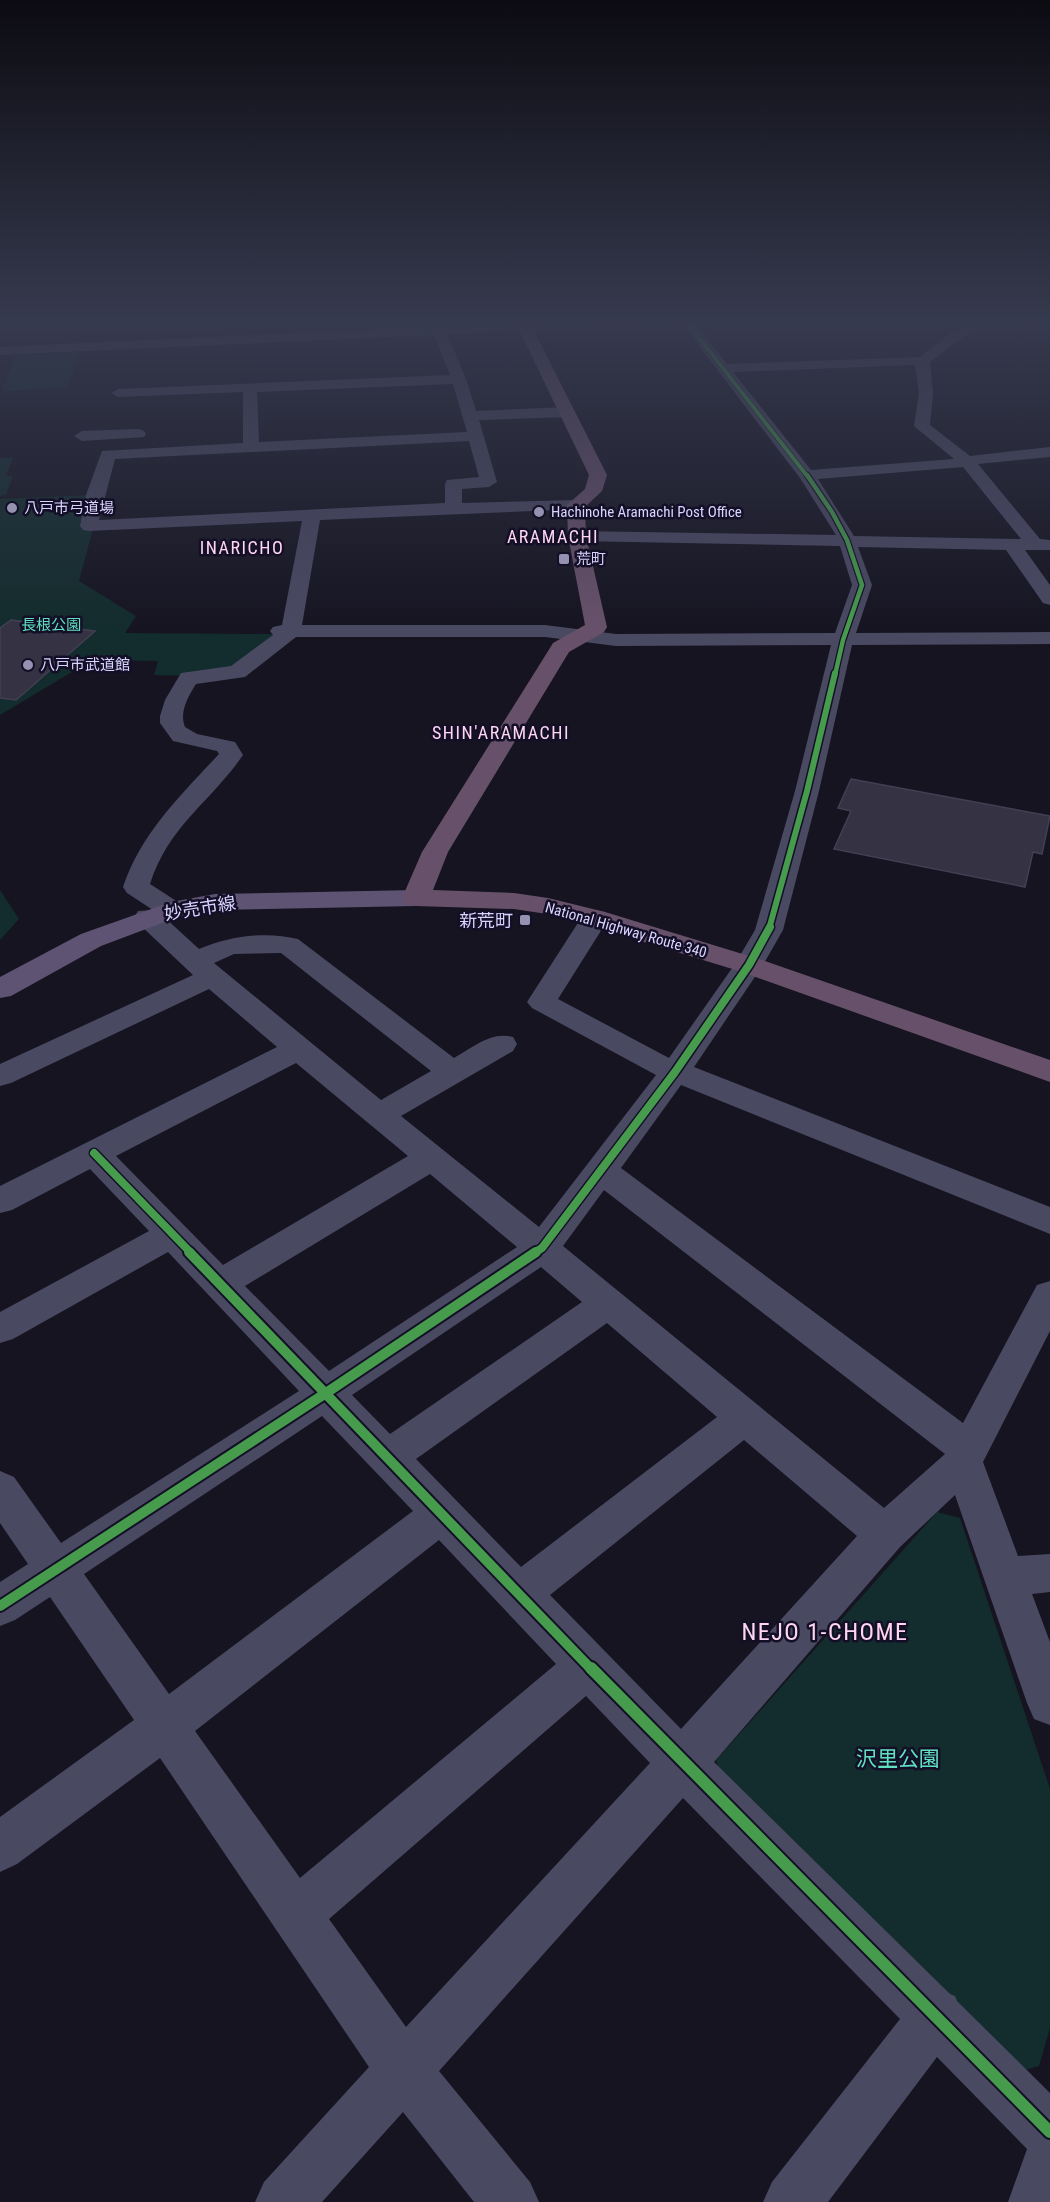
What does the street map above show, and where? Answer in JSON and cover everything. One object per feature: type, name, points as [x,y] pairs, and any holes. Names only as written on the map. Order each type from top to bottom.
[{"type":"highway","points":[[416,898],[435,852],[561,648],[596,627],[577,536],[576,505],[593,491],[598,475],[573,424]]},
{"type":"highway","name":"National Highway Route 340","points":[[416,898],[514,901],[548,906],[595,918],[749,965],[1050,1071]]},
{"type":"main road","name":"妙売市線","points":[[0,988],[152,905],[416,898]]},
{"type":"street","points":[[251,424],[251,447]]},
{"type":"street","points":[[454,508],[453,484],[489,482],[471,424]]},
{"type":"street","points":[[0,1606],[326,1393],[542,1248],[675,1072],[749,965],[769,930],[807,791],[843,640],[862,585],[846,540],[832,512],[807,475],[766,424]]},
{"type":"street","points":[[922,424],[922,426],[967,461],[1042,545]]},
{"type":"street","points":[[82,436],[143,434],[142,452]]},
{"type":"street","points":[[475,436],[108,454],[95,495],[89,526],[312,514],[576,505]]},
{"type":"street","points":[[807,475],[1050,452]]},
{"type":"street","points":[[312,514],[285,631],[237,672],[189,678],[170,716],[171,723],[181,735],[227,747],[231,756],[160,835],[140,869],[152,905],[204,969],[885,1534]]},
{"type":"street","points":[[577,536],[1042,545]]},
{"type":"street","points":[[1012,545],[1050,599]]},
{"type":"street","points":[[285,631],[545,632],[616,640],[1050,639]]},
{"type":"street","points":[[595,918],[542,1002],[675,1072],[1050,1221]]},
{"type":"street","points":[[0,1076],[204,969],[229,946],[288,945],[452,1072]]},
{"type":"street","points":[[378,1115],[502,1044]]},
{"type":"street","points":[[0,1201],[298,1049]]},
{"type":"street","points":[[94,1153],[682,1763],[936,2015],[1050,2132]]},
{"type":"street","points":[[221,1283],[431,1158]]},
{"type":"street","points":[[601,1170],[966,1456],[1004,1576],[1050,1703]]},
{"type":"street","points":[[0,1329],[173,1234]]},
{"type":"street","points":[[388,1457],[608,1303]]},
{"type":"street","points":[[285,2202],[682,1763],[885,1534],[966,1456],[1044,1320]]},
{"type":"street","points":[[519,1594],[745,1417]]},
{"type":"street","points":[[0,1489],[403,2069],[510,2202]]},
{"type":"street","points":[[0,1847],[165,1726],[442,1513]]},
{"type":"street","points":[[1004,1576],[1050,1573]]},
{"type":"street","points":[[296,1915],[588,1665]]},
{"type":"street","points":[[792,2202],[936,2015]]},
{"type":"street","points":[[1037,2202],[1050,2163]]},
{"type":"green space","points":[[0,458],[13,458],[6,476],[13,476],[6,495],[0,496]]},
{"type":"green space","name":"長根公園","points":[[92,495],[93,529],[79,581],[136,616],[125,633],[274,634],[235,670],[187,676],[154,675],[158,661],[92,660],[0,715],[0,499]]},
{"type":"green space","points":[[0,890],[19,919],[0,940]]},
{"type":"green space","name":"沢里公園","points":[[937,1512],[960,1518],[1050,1789],[1050,2028],[1039,2066],[1018,2072],[721,1774],[716,1760]]},
{"type":"building","name":"八戸市武道館","points":[[11,620],[95,631],[16,700],[0,698],[0,628]]},
{"type":"building","points":[[851,779],[1050,816],[1042,854],[1033,852],[1025,887],[834,849],[851,811],[838,808]]},
{"type":"cycle path","points":[[0,1606],[326,1393],[542,1248],[675,1072],[749,965],[769,930],[807,791],[843,640],[862,585],[847,540],[832,512],[807,475],[767,424]]},
{"type":"cycle path","points":[[94,1153],[682,1763],[1050,2132]]},
{"type":"place","name":"八戸市弓道場","points":[[12,508]]},
{"type":"place","name":"Hachinohe Aramachi Post Office","points":[[539,512]]},
{"type":"place","name":"荒町","points":[[564,559]]},
{"type":"place","name":"八戸市武道館","points":[[28,665]]},
{"type":"place","name":"新荒町","points":[[525,920]]},
{"type":"district","name":"ARAMACHI","points":[[553,536]]},
{"type":"district","name":"INARICHO","points":[[242,547]]},
{"type":"district","name":"SHIN'ARAMACHI","points":[[501,732]]},
{"type":"district","name":"NEJO 1-CHOME","points":[[825,1632]]}]
